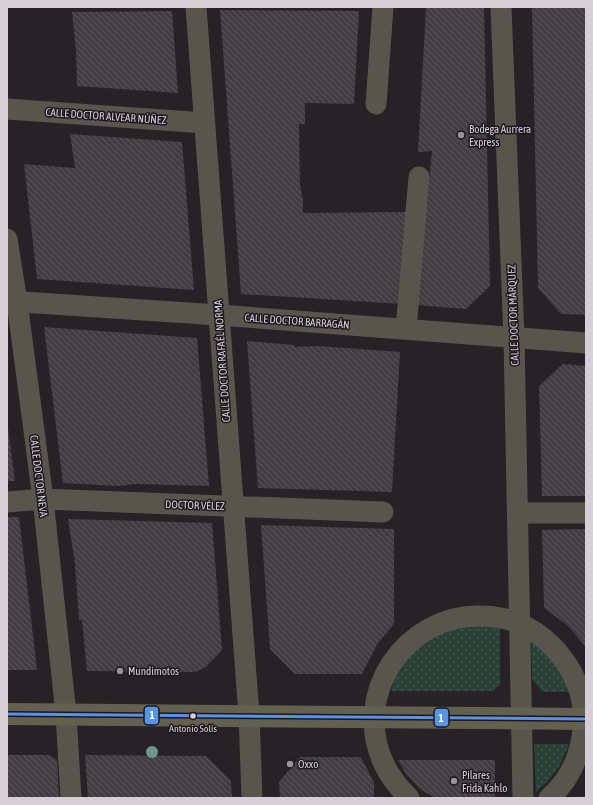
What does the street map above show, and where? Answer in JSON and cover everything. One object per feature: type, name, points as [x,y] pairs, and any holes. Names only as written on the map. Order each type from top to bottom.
[{"type":"main road","points":[[7,714],[585,719]]},
{"type":"street","name":"CALLE DOCTOR RAFAÉL NORMA","points":[[196,7],[249,715],[252,798]]},
{"type":"street","points":[[376,104],[383,7]]},
{"type":"street","name":"CALLE DOCTOR MÁRQUEZ","points":[[501,7],[514,338],[523,798]]},
{"type":"street","name":"CALLE DOCTOR ALVEAR NÚÑEZ","points":[[7,109],[205,123]]},
{"type":"street","points":[[406,329],[419,177]]},
{"type":"street","name":"CALLE DOCTOR NEVA","points":[[7,239],[12,302],[43,499],[66,714],[71,798]]},
{"type":"street","name":"CALLE DOCTOR BARRAGÁN","points":[[12,302],[219,315],[586,343]]},
{"type":"street","name":"DOCTOR VÉLEZ","points":[[7,502],[43,499],[383,512]]},
{"type":"street","points":[[518,513],[586,513]]},
{"type":"street","points":[[401,794],[384,764],[376,740],[374,716],[377,699],[385,674],[399,652],[419,634],[442,622],[468,616],[494,616],[519,623],[542,636],[560,654],[574,676],[582,701],[585,719],[584,732],[576,759],[567,777],[555,793],[549,798]]},
{"type":"green space","points":[[463,625],[500,626],[500,684],[493,691],[391,691],[395,678],[409,656],[433,636]]},
{"type":"green space","points":[[531,639],[542,647],[564,677],[569,692],[543,692],[532,679]]},
{"type":"green space","points":[[534,744],[569,744],[559,767],[547,782],[536,792]]},
{"type":"building","points":[[426,7],[484,7],[490,286],[466,309],[415,305],[432,151],[418,152]]},
{"type":"building","points":[[532,7],[586,7],[586,315],[561,314],[538,288]]},
{"type":"building","points":[[220,10],[359,11],[354,104],[305,103],[305,124],[299,124],[300,185],[303,200],[303,213],[407,212],[402,304],[241,294]]},
{"type":"building","points":[[172,11],[178,93],[77,86],[76,50],[72,12]]},
{"type":"building","points":[[70,134],[182,142],[194,290],[37,279],[24,164],[75,168]]},
{"type":"building","points":[[44,327],[197,338],[209,486],[136,484],[117,486],[63,483]]},
{"type":"building","points":[[247,341],[294,345],[295,347],[318,346],[400,352],[392,492],[258,488]]},
{"type":"building","points":[[563,364],[586,366],[586,496],[542,496],[539,386]]},
{"type":"building","points":[[8,428],[15,481],[7,481]]},
{"type":"building","points":[[7,517],[19,517],[37,670],[7,670]]},
{"type":"building","points":[[68,519],[212,523],[222,650],[206,667],[196,672],[87,671],[82,620],[79,620],[75,564]]},
{"type":"building","points":[[261,525],[394,529],[394,624],[378,643],[362,674],[295,674],[270,649]]},
{"type":"building","points":[[586,529],[586,647],[567,625],[544,608],[542,530]]},
{"type":"building","points":[[7,755],[49,755],[57,760],[59,798],[7,798]]},
{"type":"building","points":[[85,755],[206,756],[231,781],[232,798],[88,798]]},
{"type":"building","points":[[300,757],[361,757],[374,783],[374,798],[280,798],[279,782]]},
{"type":"building","name":"Pilares Frida Kahlo","points":[[398,760],[495,760],[495,798],[435,798],[420,789],[406,774]]},
{"type":"transit line","name":"1","points":[[7,714],[586,719]]},
{"type":"place","name":"Bodega Aurrera Express","points":[[461,135]]},
{"type":"place","name":"Mundimotos","points":[[120,671]]},
{"type":"place","name":"Antonio Solís","points":[[193,716]]},
{"type":"place","name":"Oxxo","points":[[290,764]]},
{"type":"place","name":"Pilares Frida Kahlo","points":[[454,781]]}]
